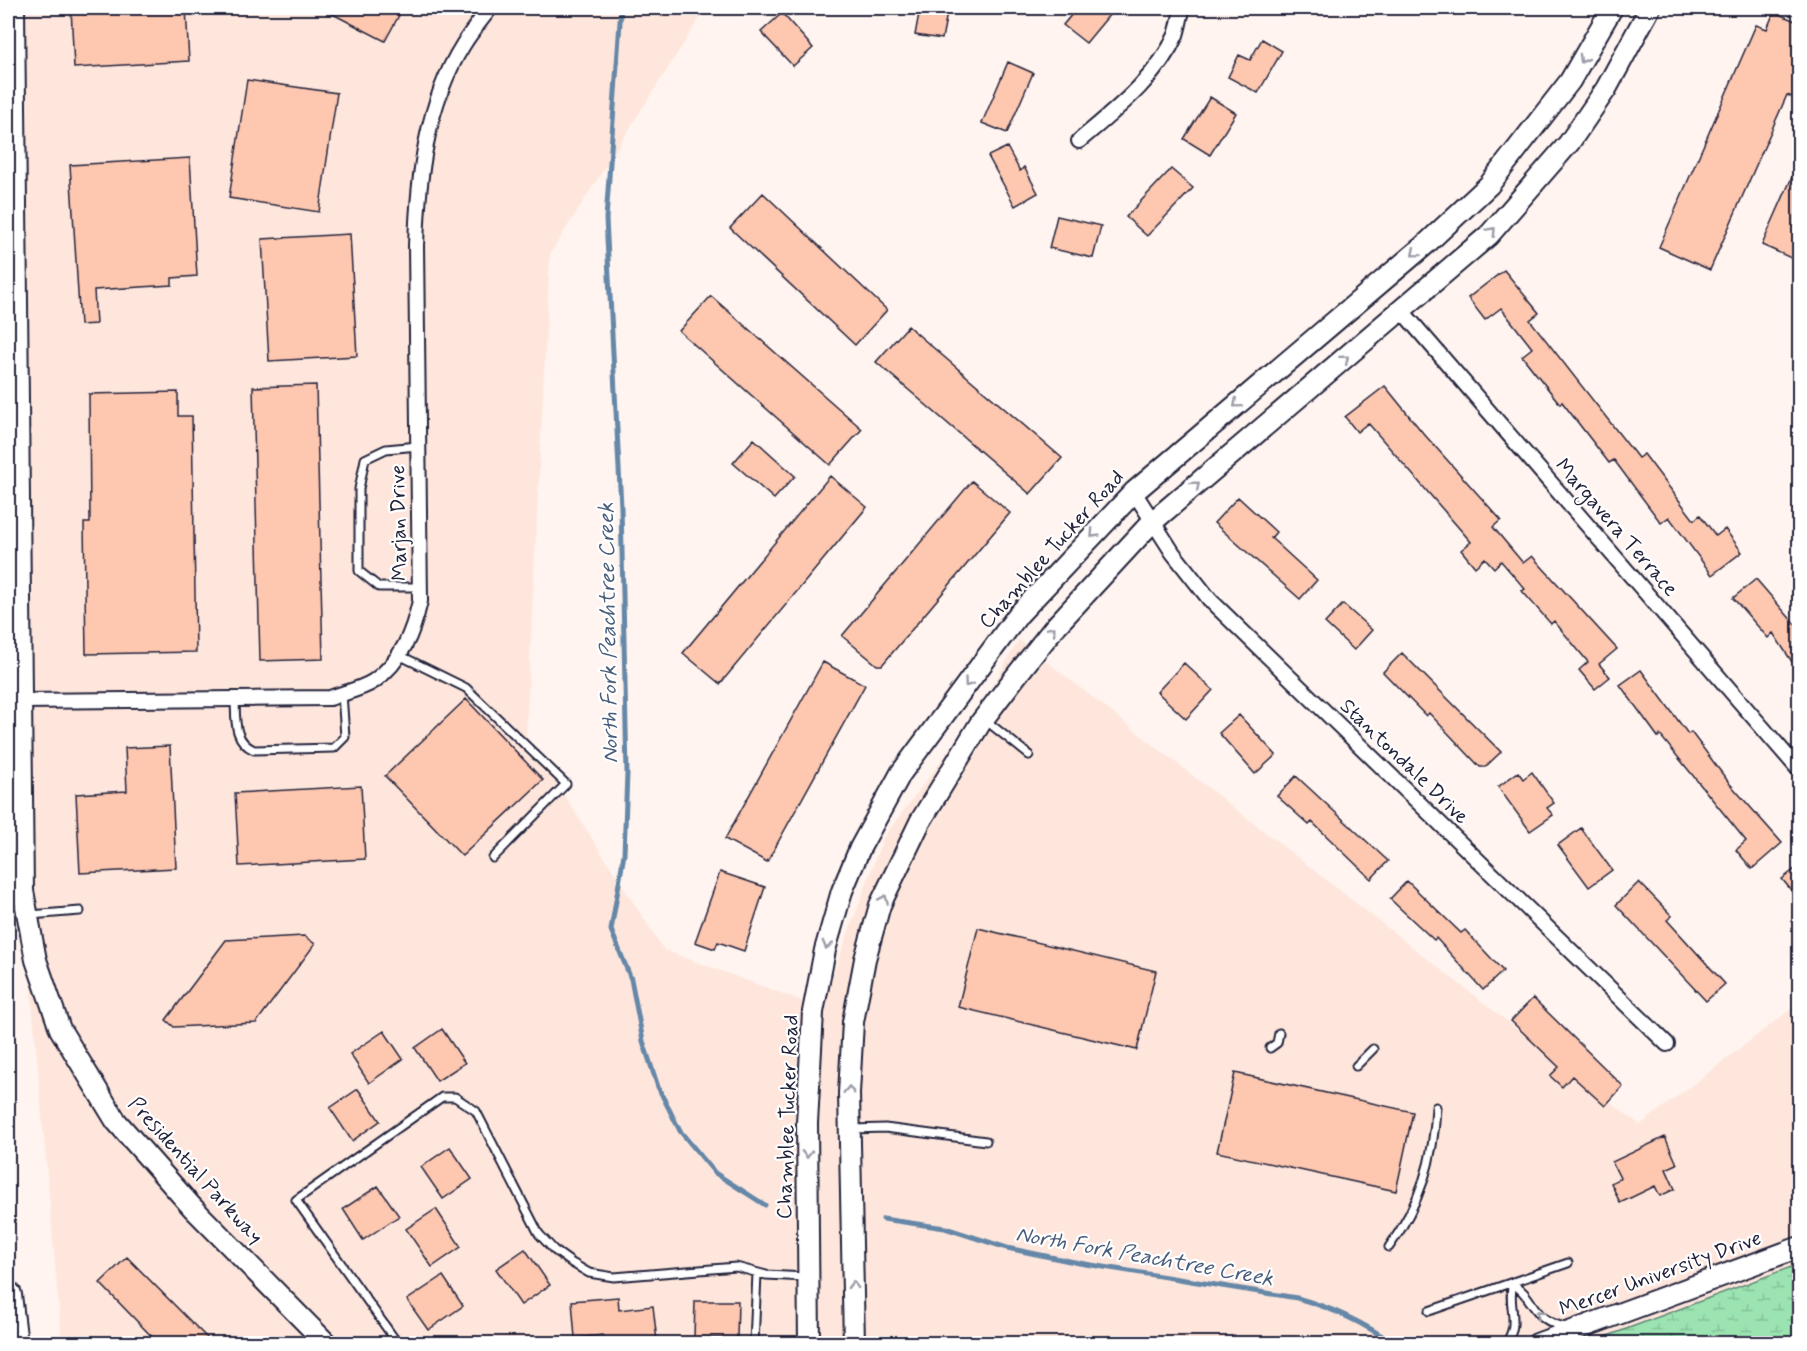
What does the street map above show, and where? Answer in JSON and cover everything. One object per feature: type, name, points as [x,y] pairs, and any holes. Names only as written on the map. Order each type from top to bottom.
[{"type":"highway","points":[[8,1295],[14,1344]]},
{"type":"main road","name":"Presidential Parkway","points":[[14,8],[23,891],[36,960],[60,1029],[116,1121],[192,1207],[327,1344]]},
{"type":"main road","name":"Chamblee Tucker Road","points":[[809,1344],[807,1124],[813,1012],[825,950],[842,891],[860,848],[901,773],[1018,615],[1134,492],[1426,244],[1489,185],[1570,81],[1612,8]]},
{"type":"main road","points":[[855,1339],[850,1129],[853,1022],[865,959],[880,905],[920,822],[983,718],[1054,628],[1151,522],[1489,235],[1569,143],[1606,89],[1650,8]]},
{"type":"main road","name":"Mercer University Drive","points":[[1537,1344],[1800,1247]]},
{"type":"street","name":"Marjan Drive","points":[[20,701],[330,698],[374,681],[399,655],[413,633],[420,601],[417,204],[428,137],[440,92],[462,47],[490,8]]},
{"type":"street","points":[[1079,141],[1122,104],[1156,67],[1176,35],[1183,8]]},
{"type":"street","name":"Margavera Terrace","points":[[1402,311],[1800,771]]},
{"type":"street","name":"Stantondale Drive","points":[[1134,492],[1151,522],[1209,600],[1667,1044]]},
{"type":"lane","points":[[418,446],[386,449],[365,459],[359,489],[359,571],[379,587],[419,588]]},
{"type":"lane","points":[[399,655],[466,688],[566,784],[493,858]]},
{"type":"lane","points":[[235,700],[237,730],[246,747],[254,750],[334,748],[345,737],[342,693]]},
{"type":"lane","points":[[983,718],[1029,755]]},
{"type":"lane","points":[[28,915],[80,911]]},
{"type":"lane","points":[[1270,1048],[1278,1043],[1278,1033]]},
{"type":"lane","points":[[1356,1066],[1372,1049]]},
{"type":"lane","points":[[398,1344],[296,1200],[442,1097],[455,1097],[476,1111],[539,1234],[554,1250],[589,1273],[614,1277],[736,1267],[757,1273],[808,1277]]},
{"type":"lane","points":[[1389,1247],[1409,1219],[1427,1174],[1436,1107]]},
{"type":"lane","points":[[850,1129],[885,1128],[986,1141]]},
{"type":"lane","points":[[1429,1311],[1513,1284],[1568,1263]]},
{"type":"lane","points":[[754,1344],[757,1273]]},
{"type":"lane","points":[[1513,1284],[1524,1290],[1536,1313],[1552,1324],[1577,1329]]},
{"type":"lane","points":[[1506,1344],[1515,1320],[1509,1295],[1513,1284]]},
{"type":"shaded area","points":[[14,8],[706,8],[550,254],[526,736],[664,950],[821,1008],[883,838],[975,716],[1019,640],[1640,1125],[1799,1003],[1799,1264],[1589,1344],[62,1343],[29,969]]},
{"type":"green space","points":[[1799,1264],[1799,1343],[1589,1343]]},
{"type":"building","points":[[71,8],[186,8],[189,61],[74,68]]},
{"type":"building","points":[[321,8],[403,8],[385,41]]},
{"type":"building","points":[[920,8],[948,8],[942,39],[915,35]]},
{"type":"building","points":[[1077,8],[1115,8],[1086,43],[1063,25]]},
{"type":"building","points":[[1774,12],[1800,23],[1800,100],[1787,95],[1710,270],[1659,247],[1756,25],[1767,29]]},
{"type":"building","points":[[782,13],[813,48],[793,66],[761,32]]},
{"type":"building","points":[[1262,39],[1282,51],[1258,93],[1228,77],[1239,55],[1250,60]]},
{"type":"building","points":[[1008,62],[1033,73],[1007,133],[982,123]]},
{"type":"building","points":[[247,80],[337,93],[319,212],[229,198]]},
{"type":"building","points":[[1210,97],[1236,113],[1210,155],[1184,139]]},
{"type":"building","points":[[1007,147],[1020,171],[1024,167],[1038,193],[1015,206],[988,156]]},
{"type":"building","points":[[190,158],[197,276],[172,278],[172,285],[94,290],[96,324],[80,325],[70,165]]},
{"type":"building","points":[[1800,159],[1800,262],[1762,245]]},
{"type":"building","points":[[1171,169],[1193,188],[1147,236],[1126,217]]},
{"type":"building","points":[[763,193],[887,310],[855,345],[730,228]]},
{"type":"building","points":[[1057,216],[1101,226],[1093,258],[1049,248]]},
{"type":"building","points":[[350,234],[357,356],[269,361],[262,239]]},
{"type":"building","points":[[1504,270],[1539,313],[1530,320],[1638,458],[1644,454],[1694,520],[1700,515],[1716,536],[1725,529],[1742,552],[1712,575],[1669,517],[1661,523],[1614,460],[1609,463],[1562,402],[1560,404],[1522,356],[1532,348],[1501,308],[1485,320],[1468,298]]},
{"type":"building","points":[[711,296],[862,429],[830,465],[679,331]]},
{"type":"building","points":[[908,326],[1062,458],[1030,494],[876,362]]},
{"type":"building","points":[[316,385],[323,659],[260,661],[253,387]]},
{"type":"building","points":[[1385,386],[1423,433],[1501,520],[1493,527],[1523,563],[1532,556],[1617,649],[1599,664],[1610,677],[1595,689],[1579,670],[1588,662],[1554,621],[1551,624],[1522,591],[1525,589],[1501,561],[1494,568],[1485,558],[1475,567],[1461,550],[1471,542],[1368,423],[1357,432],[1345,417]]},
{"type":"building","points":[[178,392],[178,416],[192,416],[196,652],[86,654],[84,523],[90,523],[89,394]]},
{"type":"building","points":[[754,439],[795,476],[774,499],[733,463]]},
{"type":"building","points":[[830,476],[867,507],[720,684],[683,653]]},
{"type":"building","points":[[972,481],[1010,513],[882,665],[877,665],[842,636]]},
{"type":"building","points":[[1238,497],[1276,532],[1271,538],[1317,580],[1300,599],[1214,523]]},
{"type":"building","points":[[1756,579],[1800,630],[1800,674],[1773,633],[1768,638],[1733,598]]},
{"type":"building","points":[[1343,604],[1372,630],[1354,650],[1325,623]]},
{"type":"building","points":[[1402,653],[1501,752],[1485,767],[1480,767],[1429,713],[1426,716],[1383,672]]},
{"type":"building","points":[[823,662],[865,685],[767,862],[725,839]]},
{"type":"building","points":[[1184,663],[1213,690],[1186,719],[1157,692]]},
{"type":"building","points":[[1641,670],[1688,734],[1691,732],[1730,784],[1782,843],[1752,869],[1736,850],[1746,841],[1660,735],[1658,737],[1620,685]]},
{"type":"building","points":[[466,699],[543,780],[462,856],[385,776]]},
{"type":"building","points":[[1239,715],[1276,755],[1255,774],[1219,733]]},
{"type":"building","points":[[170,746],[176,868],[80,873],[76,794],[127,791],[125,748]]},
{"type":"building","points":[[1518,772],[1523,779],[1532,772],[1554,803],[1547,808],[1553,815],[1530,831],[1498,787]]},
{"type":"building","points":[[1296,776],[1388,861],[1371,879],[1312,822],[1309,825],[1277,796]]},
{"type":"building","points":[[361,786],[365,859],[239,866],[235,793]]},
{"type":"building","points":[[1581,828],[1612,870],[1589,887],[1558,845]]},
{"type":"building","points":[[1800,865],[1800,901],[1782,879]]},
{"type":"building","points":[[720,872],[765,887],[744,951],[718,942],[715,949],[695,942]]},
{"type":"building","points":[[1407,881],[1461,933],[1465,930],[1503,971],[1483,990],[1436,938],[1434,940],[1390,899]]},
{"type":"building","points":[[1639,882],[1672,916],[1667,920],[1725,984],[1706,1001],[1616,905]]},
{"type":"building","points":[[978,928],[1156,971],[1137,1050],[958,1007]]},
{"type":"building","points":[[304,936],[315,944],[256,1023],[174,1027],[166,1020],[226,940]]},
{"type":"building","points":[[1533,998],[1623,1086],[1605,1106],[1572,1076],[1562,1087],[1550,1076],[1559,1067],[1511,1021]]},
{"type":"building","points":[[442,1029],[465,1063],[437,1081],[415,1048]]},
{"type":"building","points":[[384,1031],[403,1059],[369,1083],[350,1054]]},
{"type":"building","points":[[1235,1073],[1413,1112],[1396,1191],[1217,1152]]},
{"type":"building","points":[[358,1089],[380,1121],[352,1141],[330,1108]]},
{"type":"building","points":[[1665,1137],[1677,1164],[1666,1169],[1675,1189],[1660,1196],[1655,1186],[1620,1203],[1611,1183],[1620,1178],[1612,1162]]},
{"type":"building","points":[[450,1147],[472,1179],[443,1199],[421,1167]]},
{"type":"building","points":[[378,1186],[399,1216],[363,1240],[343,1209]]},
{"type":"building","points":[[436,1209],[461,1247],[432,1267],[406,1229]]},
{"type":"building","points":[[525,1249],[550,1285],[521,1305],[496,1269]]},
{"type":"building","points":[[127,1257],[213,1344],[159,1344],[100,1283]]},
{"type":"building","points":[[443,1276],[463,1306],[428,1330],[407,1300]]},
{"type":"building","points":[[618,1297],[619,1310],[653,1306],[657,1341],[604,1344],[603,1335],[575,1338],[572,1301]]},
{"type":"building","points":[[695,1301],[738,1301],[737,1338],[694,1338]]},
{"type":"waterway","name":"North Fork Peachtree Creek","points":[[621,8],[606,219],[621,507],[627,773],[624,854],[611,930],[631,979],[643,1041],[658,1087],[680,1131],[715,1173],[765,1205]]},
{"type":"waterway","name":"North Fork Peachtree Creek","points":[[883,1219],[945,1228],[1007,1248],[1079,1263],[1297,1298],[1348,1317],[1394,1344]]}]
